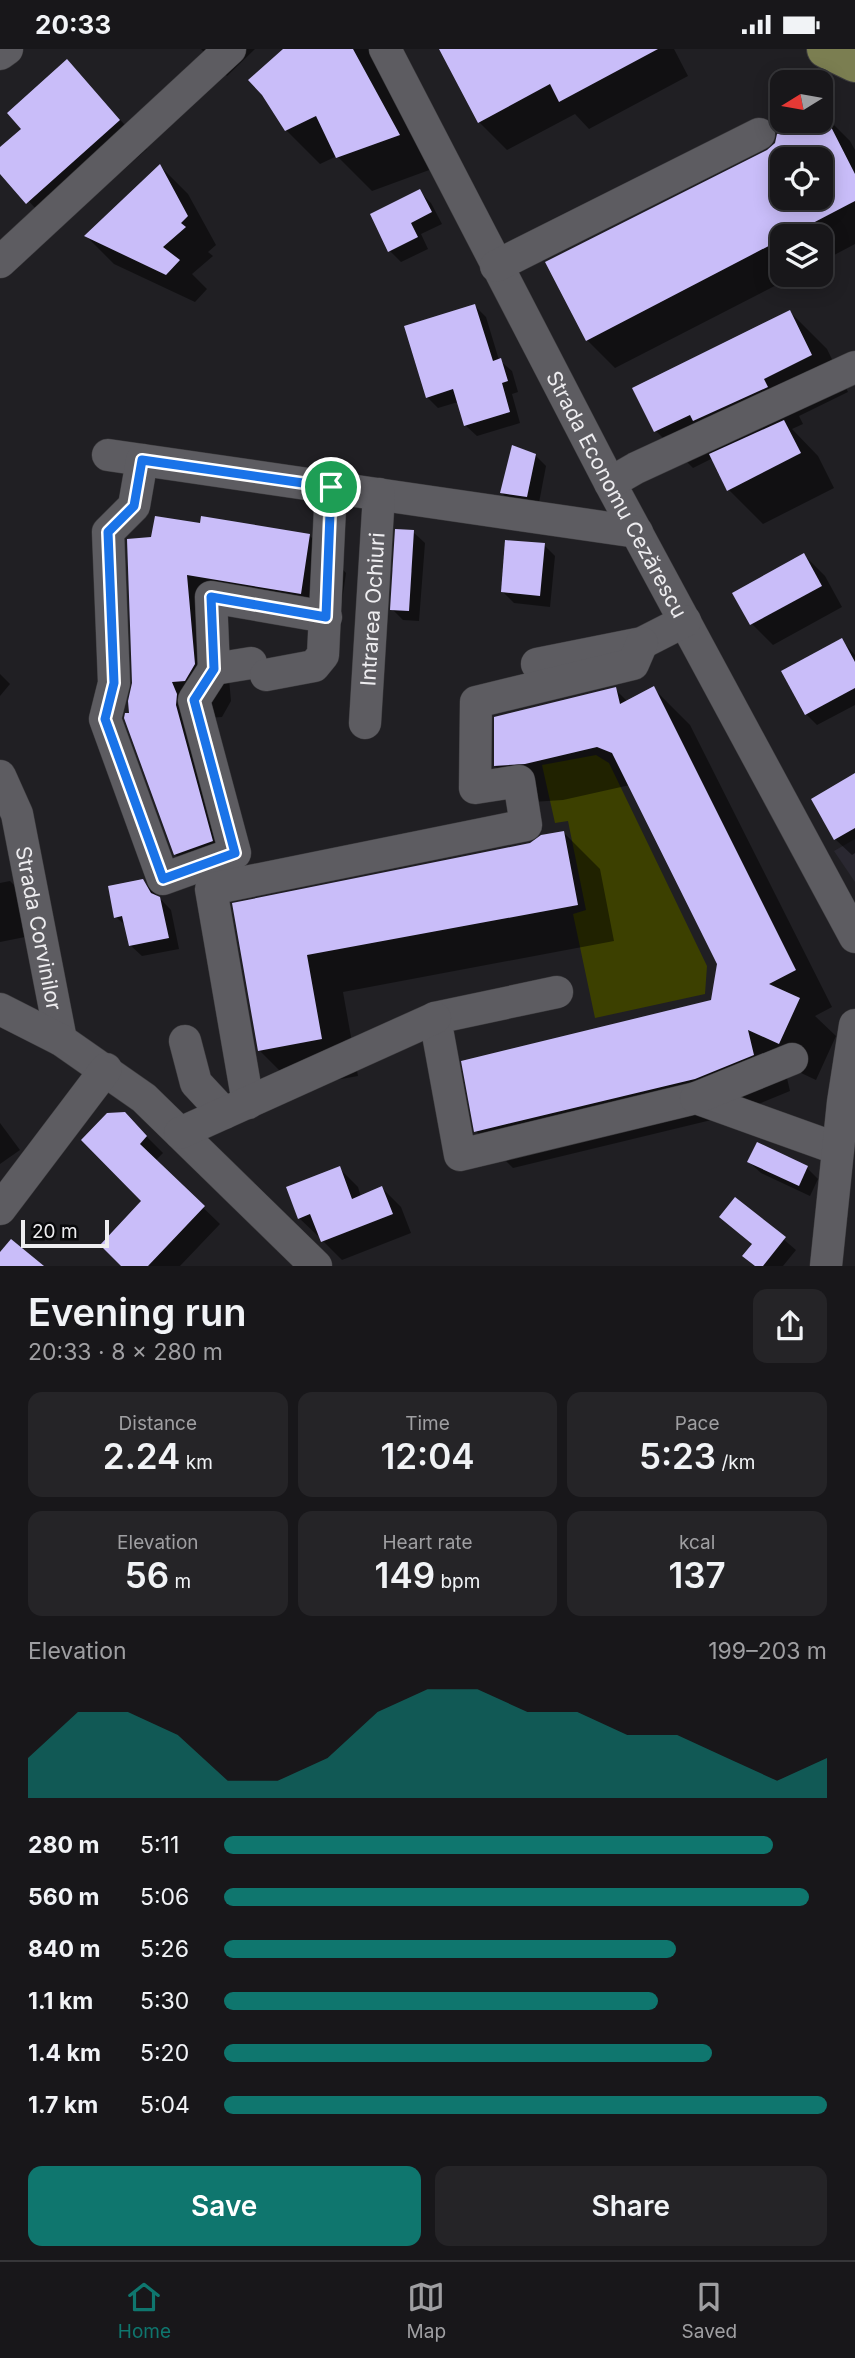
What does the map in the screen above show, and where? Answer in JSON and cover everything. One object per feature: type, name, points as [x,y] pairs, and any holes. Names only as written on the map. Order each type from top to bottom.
[{"type":"main road","points":[[826,49],[855,63]]},
{"type":"street","points":[[0,54],[6,49]]},
{"type":"street","points":[[0,262],[230,49]]},
{"type":"street","name":"Strada Economu Cezărescu","points":[[385,49],[610,483],[855,937]]},
{"type":"street","points":[[496,266],[759,134]]},
{"type":"street","points":[[610,483],[636,468],[855,367]]},
{"type":"street","points":[[108,455],[637,531]]},
{"type":"street","points":[[142,460],[134,506],[108,532],[114,683],[105,719],[163,879],[235,853],[194,700],[214,669],[211,597],[326,617]]},
{"type":"street","points":[[214,669],[314,666],[324,655],[331,487]]},
{"type":"street","name":"Intrarea Ochiuri","points":[[365,723],[379,494]]},
{"type":"street","points":[[537,664],[642,643],[685,621]]},
{"type":"street","points":[[236,1108],[211,889],[526,825],[519,781],[475,788],[476,702],[633,664],[642,643]]},
{"type":"street","name":"Strada Corvinilor","points":[[0,776],[17,814],[61,1040]]},
{"type":"street","points":[[180,1133],[435,1018],[556,992]]},
{"type":"street","points":[[0,1009],[61,1040],[145,1098],[316,1266]]},
{"type":"street","points":[[435,1018],[460,1154],[696,1098],[792,1059]]},
{"type":"street","points":[[185,1041],[196,1083],[236,1108]]},
{"type":"street","points":[[826,1266],[853,1042]]},
{"type":"street","points":[[0,1209],[106,1069]]},
{"type":"street","points":[[696,1098],[838,1149]]},
{"type":"shaded area","points":[[596,755],[609,763],[707,966],[705,994],[595,1018],[573,914],[586,910],[568,821],[555,823],[542,765]]},
{"type":"shaded area","points":[[855,839],[855,882],[834,851]]},
{"type":"building","points":[[283,49],[353,49],[400,135],[336,158],[316,116],[285,131],[262,95],[248,80]]},
{"type":"building","points":[[439,49],[658,49],[559,102],[550,84],[478,123]]},
{"type":"building","points":[[67,59],[120,120],[26,204],[0,174],[0,147],[21,129],[7,113]]},
{"type":"building","points":[[833,131],[855,174],[855,201],[811,224],[770,224],[770,245],[586,341],[545,262],[770,147],[770,210],[833,210],[833,147],[770,147],[779,133],[833,133]]},
{"type":"building","points":[[160,164],[188,216],[181,223],[186,227],[163,247],[180,260],[166,275],[84,236]]},
{"type":"building","points":[[420,189],[432,212],[411,223],[418,237],[388,252],[370,214]]},
{"type":"building","points":[[475,304],[493,361],[501,358],[508,381],[502,383],[510,412],[464,426],[453,389],[426,398],[404,326]]},
{"type":"building","points":[[790,310],[812,355],[764,379],[768,387],[693,421],[690,415],[654,432],[632,388]]},
{"type":"building","points":[[784,420],[801,453],[727,491],[709,454]]},
{"type":"building","points":[[512,445],[536,454],[527,497],[500,493]]},
{"type":"building","points":[[155,516],[200,523],[201,516],[310,534],[301,594],[187,575],[195,664],[185,681],[172,682],[213,841],[174,855],[124,718],[125,713],[129,713],[128,701],[132,683],[127,539],[151,537]]},
{"type":"building","points":[[395,529],[414,530],[409,611],[390,610]]},
{"type":"building","points":[[505,540],[545,543],[540,596],[501,592]]},
{"type":"building","points":[[804,553],[822,586],[750,625],[732,593]]},
{"type":"building","points":[[842,638],[855,662],[855,688],[805,715],[781,671]]},
{"type":"building","points":[[654,686],[796,970],[769,984],[800,998],[779,1044],[748,1030],[754,1055],[695,1079],[474,1132],[461,1061],[711,1000],[717,964],[612,753],[597,747],[525,764],[494,766],[494,717],[616,687],[620,704]]},
{"type":"building","points":[[855,773],[855,828],[834,840],[811,799]]},
{"type":"building","points":[[564,831],[578,905],[307,955],[322,1039],[258,1051],[232,903],[530,843],[541,835]]},
{"type":"building","points":[[143,879],[151,893],[160,897],[169,938],[129,946],[122,916],[114,918],[108,886]]},
{"type":"building","points":[[125,1112],[147,1136],[140,1144],[205,1206],[148,1266],[121,1266],[100,1245],[141,1201],[81,1140],[107,1113]]},
{"type":"building","points":[[757,1142],[808,1166],[799,1186],[747,1162]]},
{"type":"building","points":[[340,1166],[352,1199],[382,1186],[393,1214],[321,1242],[310,1214],[298,1219],[286,1187]]},
{"type":"building","points":[[735,1197],[786,1237],[763,1266],[755,1266],[742,1256],[752,1244],[719,1217]]},
{"type":"building","points":[[11,1239],[44,1266],[0,1266],[0,1252]]},
{"type":"route","points":[[142,460],[331,487],[326,617],[211,597],[214,669],[194,700],[235,853],[163,879],[105,719],[114,683],[108,532],[134,506],[142,460]]}]
